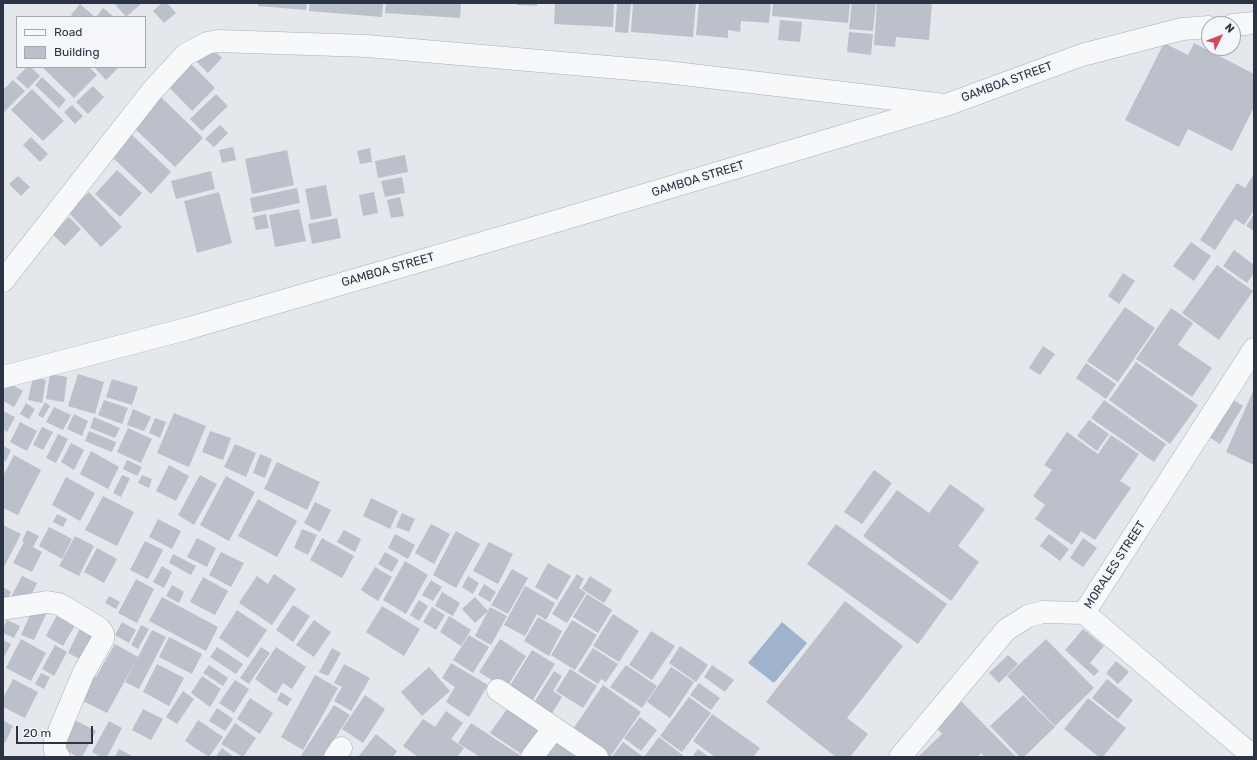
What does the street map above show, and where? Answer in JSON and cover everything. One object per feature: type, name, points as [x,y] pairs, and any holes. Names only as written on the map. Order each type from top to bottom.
[{"type":"street","points":[[1241,24],[1254,23]]},
{"type":"street","name":"GAMBOA STREET","points":[[3,377],[186,329],[520,232],[946,105],[1082,55],[1182,29],[1201,28]]},
{"type":"street","points":[[3,281],[152,91],[185,55],[207,42],[218,41],[367,46],[666,72],[946,105]]},
{"type":"street","name":"MORALES STREET","points":[[900,757],[1006,630],[1028,616],[1043,612],[1084,613],[1250,362]]},
{"type":"street","points":[[3,608],[47,602],[59,604],[99,628],[103,633],[103,640],[84,674],[55,741],[55,751],[59,757]]},
{"type":"street","points":[[1084,613],[1254,757]]},
{"type":"street","points":[[498,690],[597,757]]},
{"type":"street","points":[[532,757],[554,728]]},
{"type":"water","points":[[782,622],[807,643],[774,683],[748,663]]},
{"type":"building","points":[[114,3],[141,4],[127,16],[125,16]]},
{"type":"building","points":[[162,3],[167,3],[176,13],[164,23],[153,11]]},
{"type":"building","points":[[258,3],[307,3],[306,10],[258,6]]},
{"type":"building","points":[[310,3],[383,3],[382,17],[309,11]]},
{"type":"building","points":[[386,3],[461,3],[460,18],[385,13]]},
{"type":"building","points":[[517,3],[537,3],[537,6],[517,5]]},
{"type":"building","points":[[555,3],[614,3],[613,27],[554,24]]},
{"type":"building","points":[[617,3],[631,3],[628,33],[615,32]]},
{"type":"building","points":[[633,3],[696,3],[693,37],[631,32]]},
{"type":"building","points":[[699,3],[771,3],[769,23],[741,21],[740,32],[728,30],[728,38],[696,35]]},
{"type":"building","points":[[773,3],[850,3],[848,23],[772,16]]},
{"type":"building","points":[[852,3],[876,3],[873,31],[849,29]]},
{"type":"building","points":[[877,3],[932,3],[929,40],[896,37],[895,47],[874,45]]},
{"type":"building","points":[[80,4],[94,16],[72,16],[71,15]]},
{"type":"building","points":[[103,8],[113,16],[97,16]]},
{"type":"building","points":[[780,20],[802,22],[800,42],[778,40]]},
{"type":"building","points":[[849,32],[873,34],[871,55],[847,52]]},
{"type":"building","points":[[1164,43],[1188,55],[1194,43],[1201,47],[1201,56],[1219,56],[1254,74],[1254,107],[1232,151],[1188,129],[1179,147],[1125,120]]},
{"type":"building","points":[[207,44],[222,58],[208,73],[193,58]]},
{"type":"building","points":[[188,61],[215,88],[192,111],[165,83]]},
{"type":"building","points":[[26,68],[32,68],[40,76],[28,89],[16,78]]},
{"type":"building","points":[[43,68],[90,68],[97,75],[74,98]]},
{"type":"building","points":[[95,68],[118,68],[106,80]]},
{"type":"building","points":[[42,77],[66,100],[59,108],[35,85]]},
{"type":"building","points":[[13,80],[25,91],[3,113],[3,90]]},
{"type":"building","points":[[93,86],[104,97],[88,114],[76,102]]},
{"type":"building","points":[[32,89],[64,121],[43,141],[11,110]]},
{"type":"building","points":[[216,94],[228,106],[202,131],[190,119]]},
{"type":"building","points":[[160,96],[203,138],[175,167],[131,125]]},
{"type":"building","points":[[72,105],[83,116],[75,124],[64,112]]},
{"type":"building","points":[[220,125],[228,133],[214,147],[205,139]]},
{"type":"building","points":[[128,131],[171,172],[151,194],[108,153]]},
{"type":"building","points":[[31,137],[48,154],[40,162],[23,145]]},
{"type":"building","points":[[233,147],[236,160],[222,163],[219,150]]},
{"type":"building","points":[[370,148],[372,162],[360,164],[357,151]]},
{"type":"building","points":[[287,150],[294,185],[252,194],[245,159]]},
{"type":"building","points":[[405,155],[408,172],[378,178],[375,161]]},
{"type":"building","points":[[117,170],[142,193],[120,217],[95,194]]},
{"type":"building","points":[[211,171],[215,189],[176,199],[171,181]]},
{"type":"building","points":[[1254,174],[1254,210],[1244,225],[1235,219],[1215,250],[1200,240],[1237,183],[1245,188]]},
{"type":"building","points":[[18,176],[30,187],[21,196],[9,184]]},
{"type":"building","points":[[402,177],[405,193],[385,197],[381,181]]},
{"type":"building","points":[[326,185],[332,216],[311,220],[305,189]]},
{"type":"building","points":[[297,188],[300,203],[253,213],[250,198]]},
{"type":"building","points":[[89,192],[122,227],[101,247],[68,212]]},
{"type":"building","points":[[219,192],[232,243],[197,253],[184,201]]},
{"type":"building","points":[[374,192],[378,213],[363,216],[359,195]]},
{"type":"building","points":[[400,197],[404,216],[391,218],[387,200]]},
{"type":"building","points":[[299,209],[306,241],[275,247],[269,215]]},
{"type":"building","points":[[266,214],[269,228],[256,230],[253,217]]},
{"type":"building","points":[[1254,214],[1254,231],[1246,226]]},
{"type":"building","points":[[69,217],[81,229],[65,246],[52,234]]},
{"type":"building","points":[[337,218],[341,238],[312,244],[308,224]]},
{"type":"building","points":[[1191,242],[1211,256],[1194,281],[1173,266]]},
{"type":"building","points":[[1234,250],[1254,265],[1254,273],[1247,283],[1223,266]]},
{"type":"building","points":[[1217,265],[1253,291],[1219,340],[1182,313]]},
{"type":"building","points":[[1123,273],[1135,281],[1119,304],[1108,296]]},
{"type":"building","points":[[1125,307],[1155,328],[1118,382],[1087,361]]},
{"type":"building","points":[[1171,308],[1193,323],[1178,345],[1212,368],[1192,397],[1136,359]]},
{"type":"building","points":[[1043,346],[1055,354],[1040,375],[1029,368]]},
{"type":"building","points":[[1136,362],[1198,405],[1170,444],[1109,400]]},
{"type":"building","points":[[1086,363],[1116,384],[1106,399],[1076,378]]},
{"type":"building","points":[[50,374],[67,377],[64,402],[46,399]]},
{"type":"building","points":[[78,374],[104,382],[95,414],[68,406]]},
{"type":"building","points":[[33,377],[46,380],[42,403],[28,400]]},
{"type":"building","points":[[112,379],[138,387],[132,405],[106,397]]},
{"type":"building","points":[[3,380],[23,391],[14,407],[3,401]]},
{"type":"building","points":[[1254,389],[1254,465],[1226,452]]},
{"type":"building","points":[[1228,396],[1243,406],[1220,444],[1204,434]]},
{"type":"building","points":[[104,400],[128,408],[122,424],[98,415]]},
{"type":"building","points":[[1104,400],[1166,444],[1154,462],[1091,418]]},
{"type":"building","points":[[45,402],[50,406],[43,418],[38,415]]},
{"type":"building","points":[[26,403],[35,409],[29,419],[20,414]]},
{"type":"building","points":[[54,407],[71,415],[63,430],[46,422]]},
{"type":"building","points":[[133,409],[151,417],[144,431],[127,425]]},
{"type":"building","points":[[3,411],[15,417],[7,432],[3,429]]},
{"type":"building","points":[[174,413],[206,426],[189,467],[157,453]]},
{"type":"building","points":[[74,414],[88,421],[82,436],[67,429]]},
{"type":"building","points":[[94,417],[120,428],[115,438],[90,428]]},
{"type":"building","points":[[155,418],[166,422],[160,438],[149,433]]},
{"type":"building","points":[[1089,420],[1109,434],[1097,451],[1077,436]]},
{"type":"building","points":[[20,422],[37,431],[27,451],[10,442]]},
{"type":"building","points":[[42,427],[53,432],[43,450],[33,445]]},
{"type":"building","points":[[128,428],[152,439],[141,463],[117,452]]},
{"type":"building","points":[[89,431],[116,442],[112,452],[85,441]]},
{"type":"building","points":[[210,431],[231,438],[223,460],[202,452]]},
{"type":"building","points":[[1067,432],[1098,454],[1111,435],[1139,454],[1120,481],[1131,488],[1095,540],[1081,531],[1072,545],[1035,519],[1045,505],[1033,496],[1052,470],[1044,465]]},
{"type":"building","points":[[58,434],[68,439],[56,463],[46,458]]},
{"type":"building","points":[[71,443],[84,450],[74,470],[61,462]]},
{"type":"building","points":[[235,444],[256,453],[246,477],[224,467]]},
{"type":"building","points":[[3,446],[11,450],[6,461],[3,460]]},
{"type":"building","points":[[91,451],[119,467],[108,489],[80,474]]},
{"type":"building","points":[[260,454],[272,459],[265,478],[253,473]]},
{"type":"building","points":[[14,455],[41,470],[18,515],[3,508],[3,476]]},
{"type":"building","points":[[127,460],[142,467],[137,476],[123,469]]},
{"type":"building","points":[[277,462],[320,482],[307,510],[264,489]]},
{"type":"building","points":[[169,465],[189,476],[176,501],[156,491]]},
{"type":"building","points":[[874,470],[892,483],[862,524],[844,512]]},
{"type":"building","points":[[122,475],[130,478],[121,497],[113,493]]},
{"type":"building","points":[[142,475],[152,479],[149,488],[138,483]]},
{"type":"building","points":[[200,475],[217,484],[194,525],[178,515]]},
{"type":"building","points":[[226,476],[255,492],[229,541],[200,525]]},
{"type":"building","points":[[66,477],[95,493],[80,521],[52,505]]},
{"type":"building","points":[[950,484],[985,509],[958,546],[979,562],[951,601],[863,536],[897,490],[929,513]]},
{"type":"building","points":[[103,496],[134,512],[117,546],[85,530]]},
{"type":"building","points":[[371,498],[398,511],[390,529],[363,516]]},
{"type":"building","points":[[258,499],[297,521],[277,557],[238,536]]},
{"type":"building","points":[[315,502],[331,510],[320,532],[304,523]]},
{"type":"building","points":[[402,513],[415,519],[409,532],[396,527]]},
{"type":"building","points":[[57,514],[67,519],[63,527],[53,522]]},
{"type":"building","points":[[158,519],[181,531],[172,549],[149,537]]},
{"type":"building","points":[[431,524],[450,534],[434,564],[415,553]]},
{"type":"building","points":[[836,524],[947,604],[918,644],[807,564]]},
{"type":"building","points":[[3,525],[21,534],[3,569]]},
{"type":"building","points":[[49,527],[72,539],[62,559],[39,546]]},
{"type":"building","points":[[302,529],[317,535],[308,555],[294,548]]},
{"type":"building","points":[[27,530],[39,536],[33,547],[42,552],[32,572],[13,563],[24,542],[22,541]]},
{"type":"building","points":[[344,530],[361,539],[355,552],[337,542]]},
{"type":"building","points":[[456,531],[480,544],[456,588],[433,575]]},
{"type":"building","points":[[395,534],[415,545],[408,559],[388,548]]},
{"type":"building","points":[[1049,534],[1069,549],[1060,561],[1040,546]]},
{"type":"building","points":[[75,536],[94,546],[79,576],[59,566]]},
{"type":"building","points":[[197,538],[216,548],[207,567],[187,557]]},
{"type":"building","points":[[322,538],[354,556],[342,578],[310,560]]},
{"type":"building","points":[[1083,538],[1097,548],[1083,567],[1070,558]]},
{"type":"building","points":[[145,541],[163,550],[148,579],[130,570]]},
{"type":"building","points":[[489,542],[513,554],[498,584],[473,571]]},
{"type":"building","points":[[97,548],[117,559],[104,583],[84,572]]},
{"type":"building","points":[[221,552],[244,563],[231,587],[209,575]]},
{"type":"building","points":[[385,552],[399,560],[392,572],[378,564]]},
{"type":"building","points":[[173,554],[196,566],[191,575],[169,563]]},
{"type":"building","points":[[405,561],[428,575],[406,614],[383,600]]},
{"type":"building","points":[[548,563],[571,576],[557,600],[535,587]]},
{"type":"building","points":[[162,566],[172,572],[164,588],[153,582]]},
{"type":"building","points":[[375,567],[392,577],[378,601],[361,590]]},
{"type":"building","points":[[512,569],[528,578],[508,614],[491,605]]},
{"type":"building","points":[[274,574],[296,589],[272,625],[239,603],[257,576],[268,584]]},
{"type":"building","points":[[577,574],[584,579],[579,588],[586,593],[567,623],[552,614]]},
{"type":"building","points":[[22,576],[37,583],[26,605],[11,597]]},
{"type":"building","points":[[468,576],[479,583],[473,594],[462,587]]},
{"type":"building","points":[[590,576],[612,590],[604,603],[582,589]]},
{"type":"building","points":[[203,577],[228,591],[215,615],[190,602]]},
{"type":"building","points":[[136,579],[154,589],[137,623],[118,613]]},
{"type":"building","points":[[431,580],[442,587],[433,601],[422,595]]},
{"type":"building","points":[[484,584],[496,592],[490,602],[478,595]]},
{"type":"building","points":[[172,585],[184,592],[179,603],[166,596]]},
{"type":"building","points":[[525,586],[555,603],[546,620],[537,614],[525,636],[504,625]]},
{"type":"building","points":[[3,587],[11,592],[3,608]]},
{"type":"building","points":[[442,592],[460,603],[453,616],[435,606]]},
{"type":"building","points":[[587,594],[612,610],[598,633],[573,617]]},
{"type":"building","points":[[109,596],[120,602],[116,609],[105,603]]},
{"type":"building","points":[[162,597],[218,627],[206,651],[149,621]]},
{"type":"building","points":[[475,597],[488,611],[475,623],[462,609]]},
{"type":"building","points":[[419,600],[428,606],[419,621],[410,615]]},
{"type":"building","points":[[845,601],[903,646],[847,718],[868,734],[850,757],[836,757],[766,702]]},
{"type":"building","points":[[293,605],[310,616],[293,642],[276,630]]},
{"type":"building","points":[[34,606],[47,612],[34,640],[21,635]]},
{"type":"building","points":[[382,606],[420,629],[404,656],[366,632]]},
{"type":"building","points":[[432,607],[445,615],[436,630],[423,622]]},
{"type":"building","points":[[490,607],[507,616],[491,645],[475,636]]},
{"type":"building","points":[[60,609],[78,620],[63,646],[46,636]]},
{"type":"building","points":[[237,610],[267,630],[248,658],[219,638]]},
{"type":"building","points":[[613,614],[639,631],[619,662],[593,646]]},
{"type":"building","points":[[449,616],[471,630],[461,646],[440,632]]},
{"type":"building","points":[[538,617],[562,631],[549,656],[524,641]]},
{"type":"building","points":[[7,620],[20,626],[14,638],[3,633],[3,628]]},
{"type":"building","points":[[314,620],[331,632],[314,657],[296,645]]},
{"type":"building","points":[[572,620],[597,635],[575,670],[551,655]]},
{"type":"building","points":[[122,622],[136,630],[129,643],[115,635]]},
{"type":"building","points":[[141,625],[149,629],[138,649],[131,645]]},
{"type":"building","points":[[80,628],[101,639],[88,663],[68,653]]},
{"type":"building","points":[[1083,629],[1104,646],[1090,663],[1099,671],[1094,676],[1065,650]]},
{"type":"building","points":[[152,630],[166,637],[139,689],[125,682]]},
{"type":"building","points":[[651,631],[675,646],[652,680],[629,665]]},
{"type":"building","points":[[469,635],[489,647],[473,673],[453,660]]},
{"type":"building","points":[[169,637],[202,654],[192,674],[159,657]]},
{"type":"building","points":[[21,639],[46,653],[31,681],[6,668]]},
{"type":"building","points":[[500,639],[526,656],[506,689],[479,672]]},
{"type":"building","points":[[1046,639],[1094,688],[1055,726],[1007,676]]},
{"type":"building","points":[[3,640],[11,644],[3,659]]},
{"type":"building","points":[[115,644],[138,657],[107,713],[75,697],[88,673],[96,677]]},
{"type":"building","points":[[55,645],[67,652],[54,676],[42,669]]},
{"type":"building","points":[[680,646],[708,665],[696,682],[669,663]]},
{"type":"building","points":[[217,647],[243,664],[236,674],[210,657]]},
{"type":"building","points":[[261,647],[270,653],[249,684],[240,678]]},
{"type":"building","points":[[276,647],[306,667],[292,689],[283,683],[276,694],[255,679]]},
{"type":"building","points":[[332,648],[341,653],[328,676],[319,672]]},
{"type":"building","points":[[593,648],[618,664],[606,682],[601,679],[598,684],[578,671]]},
{"type":"building","points":[[532,650],[555,664],[529,706],[506,692]]},
{"type":"building","points":[[1008,655],[1018,664],[999,683],[989,673]]},
{"type":"building","points":[[1116,661],[1129,672],[1118,684],[1106,673]]},
{"type":"building","points":[[451,663],[488,685],[469,717],[446,702],[455,687],[442,678]]},
{"type":"building","points":[[157,664],[184,678],[169,706],[143,692]]},
{"type":"building","points":[[344,664],[370,678],[351,711],[334,701],[342,687],[334,683]]},
{"type":"building","points":[[209,665],[228,678],[223,686],[203,673]]},
{"type":"building","points":[[626,665],[657,686],[642,708],[610,687]]},
{"type":"building","points":[[712,665],[734,680],[725,692],[704,677]]},
{"type":"building","points":[[429,667],[450,691],[422,716],[401,692]]},
{"type":"building","points":[[671,667],[694,682],[670,718],[647,702]]},
{"type":"building","points":[[570,669],[597,686],[583,708],[556,691]]},
{"type":"building","points":[[554,671],[562,676],[553,691],[562,697],[551,715],[533,704]]},
{"type":"building","points":[[41,673],[50,677],[44,689],[35,684]]},
{"type":"building","points":[[315,675],[338,688],[303,750],[281,737]]},
{"type":"building","points":[[202,676],[221,689],[210,707],[191,693]]},
{"type":"building","points":[[13,679],[38,692],[25,718],[3,707],[3,698]]},
{"type":"building","points":[[1107,679],[1133,700],[1118,719],[1092,698]]},
{"type":"building","points":[[235,680],[249,689],[234,713],[219,703]]},
{"type":"building","points":[[699,683],[720,698],[711,710],[690,695]]},
{"type":"building","points":[[603,685],[641,712],[610,757],[601,757],[569,735]]},
{"type":"building","points":[[183,691],[194,699],[177,724],[166,717]]},
{"type":"building","points":[[281,692],[292,699],[287,706],[277,700]]},
{"type":"building","points":[[365,695],[385,709],[363,743],[342,729]]},
{"type":"building","points":[[1023,695],[1055,727],[1024,757],[1020,757],[990,726]]},
{"type":"building","points":[[689,697],[711,713],[682,752],[660,736]]},
{"type":"building","points":[[250,698],[273,713],[260,734],[237,719]]},
{"type":"building","points":[[1088,698],[1126,728],[1103,757],[1099,757],[1064,729]]},
{"type":"building","points":[[959,699],[1016,757],[985,757],[981,753],[978,757],[918,757],[942,734],[934,725]]},
{"type":"building","points":[[512,702],[547,725],[526,757],[490,733]]},
{"type":"building","points":[[334,705],[350,715],[323,757],[300,757]]},
{"type":"building","points":[[217,708],[233,719],[225,731],[209,721]]},
{"type":"building","points":[[143,709],[163,719],[151,740],[132,730]]},
{"type":"building","points":[[446,711],[463,723],[451,739],[464,748],[457,757],[418,757],[403,746],[423,719],[435,727]]},
{"type":"building","points":[[712,714],[760,748],[753,757],[715,757],[693,741]]},
{"type":"building","points":[[640,717],[657,730],[641,751],[624,738]]},
{"type":"building","points":[[71,718],[96,731],[82,757],[78,757],[57,746]]},
{"type":"building","points":[[3,720],[13,726],[5,743],[3,742]]},
{"type":"building","points":[[198,720],[223,737],[209,757],[185,741]]},
{"type":"building","points":[[109,721],[122,728],[107,757],[101,757],[92,752]]},
{"type":"building","points":[[235,723],[256,738],[243,757],[221,744]]},
{"type":"building","points":[[471,723],[521,756],[480,757],[458,743]]},
{"type":"building","points":[[376,734],[397,751],[393,757],[358,757]]},
{"type":"building","points":[[659,737],[685,757],[644,757]]},
{"type":"building","points":[[555,740],[578,757],[542,757]]},
{"type":"building","points":[[623,742],[642,756],[612,757]]},
{"type":"building","points":[[222,748],[234,757],[216,757]]},
{"type":"building","points":[[119,749],[134,757],[115,757]]},
{"type":"building","points":[[698,749],[709,757],[692,757]]}]
